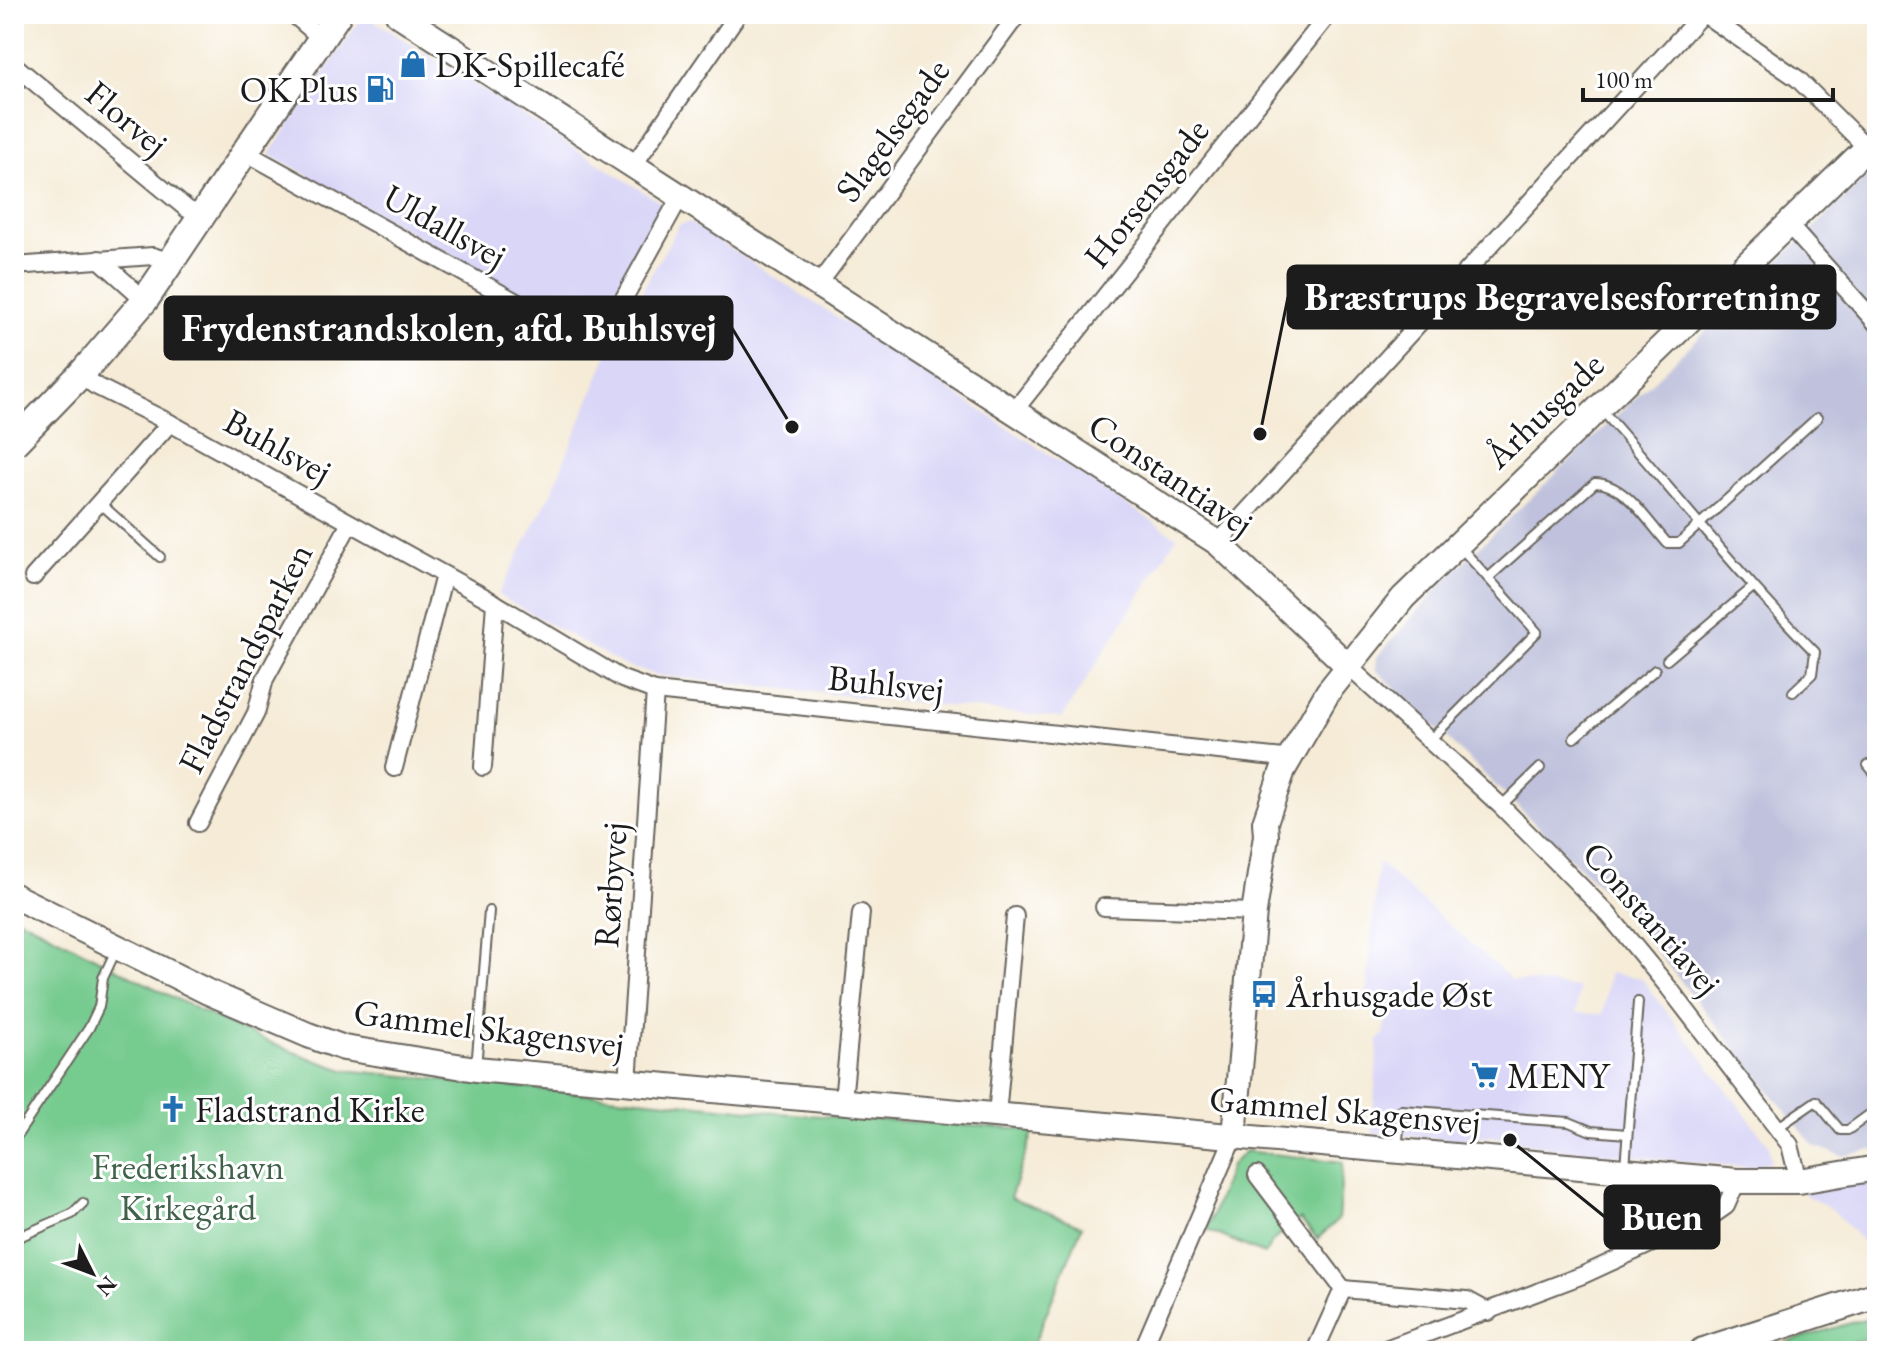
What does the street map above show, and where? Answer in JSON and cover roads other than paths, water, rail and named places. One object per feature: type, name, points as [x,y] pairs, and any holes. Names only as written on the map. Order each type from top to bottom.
[{"type":"main road","points":[[14,443],[82,373],[145,300],[338,14]]},
{"type":"main road","points":[[1732,1339],[1749,1324],[1877,1276]]},
{"type":"main road","points":[[1703,1351],[1732,1339],[1877,1295]]},
{"type":"street","points":[[293,14],[322,39]]},
{"type":"street","name":"Constantiavej","points":[[398,14],[1218,543],[1501,806],[1608,914],[1790,1145],[1799,1181]]},
{"type":"street","points":[[633,166],[738,14]]},
{"type":"street","name":"Slagelsegade","points":[[818,285],[1018,14]]},
{"type":"street","name":"Horsensgade","points":[[1014,411],[1329,14]]},
{"type":"street","points":[[1218,543],[1703,14],[1755,46],[1872,143]]},
{"type":"street","name":"Florvej","points":[[14,65],[187,209],[202,216]]},
{"type":"street","name":"Århusgade","points":[[1234,1136],[1254,912],[1266,836],[1284,800],[1292,775],[1293,759],[1309,725],[1347,665],[1403,598],[1872,143]]},
{"type":"street","name":"Uldallsvej","points":[[245,152],[585,340],[603,336],[680,197]]},
{"type":"street","points":[[1788,224],[1877,324]]},
{"type":"street","points":[[14,266],[153,256],[171,262]]},
{"type":"street","points":[[99,259],[145,300]]},
{"type":"street","name":"Buhlsvej","points":[[82,373],[94,385],[170,423],[495,603],[622,679],[655,691],[1293,759]]},
{"type":"street","points":[[33,577],[170,423]]},
{"type":"street","name":"Fladstrandsparken","points":[[198,823],[256,713],[265,679],[350,523]]},
{"type":"street","points":[[394,768],[444,575]]},
{"type":"street","points":[[483,767],[495,603]]},
{"type":"street","name":"Rørbyvej","points":[[628,1082],[655,691]]},
{"type":"street","name":"Gammel Skagensvej","points":[[14,896],[117,948],[320,1040],[344,1048],[476,1069],[1737,1181],[1799,1181],[1877,1168]]},
{"type":"street","points":[[1104,907],[1186,907],[1254,912]]},
{"type":"street","points":[[843,1101],[861,913]]},
{"type":"street","points":[[997,1115],[1015,916]]},
{"type":"street","points":[[1142,1351],[1234,1136]]},
{"type":"street","points":[[1257,1175],[1343,1289],[1467,1300],[1489,1312]]},
{"type":"street","points":[[1380,1351],[1583,1275],[1713,1215],[1726,1206],[1737,1181]]},
{"type":"street","points":[[1315,1351],[1343,1289]]},
{"type":"lane","points":[[1600,407],[1703,524],[1752,588],[1815,652],[1812,674],[1793,692]]},
{"type":"lane","points":[[1488,578],[1595,483],[1607,483],[1619,490],[1667,543],[1679,543],[1817,418]]},
{"type":"lane","points":[[99,502],[160,557]]},
{"type":"lane","points":[[1429,742],[1537,632],[1458,545]]},
{"type":"lane","points":[[1667,660],[1752,588]]},
{"type":"lane","points":[[1574,738],[1655,670]]},
{"type":"lane","points":[[1868,765],[1877,776]]},
{"type":"lane","points":[[1501,806],[1540,768]]},
{"type":"lane","points":[[476,1069],[489,911]]},
{"type":"lane","points":[[14,1140],[89,1028],[99,1007],[103,978],[117,948]]},
{"type":"lane","points":[[1625,1172],[1638,1002]]},
{"type":"lane","points":[[1777,1128],[1816,1101],[1840,1130],[1848,1130],[1877,1109]]},
{"type":"lane","points":[[1396,1150],[1401,1110],[1569,1122],[1591,1131],[1627,1134]]},
{"type":"lane","points":[[14,1239],[72,1214],[83,1203]]},
{"type":"place","name":"DK-Spillecafé","points":[[413,64]]},
{"type":"place","name":"OK Plus","points":[[380,89]]},
{"type":"place","name":"Frydenstrandskolen, afd. Buhlsvej","points":[[792,427]]},
{"type":"place","name":"Bræstrups Begravelsesforretning","points":[[1260,434]]},
{"type":"place","name":"Århusgade Øst","points":[[1264,994]]},
{"type":"place","name":"MENY","points":[[1485,1075]]},
{"type":"place","name":"Fladstrand Kirke","points":[[173,1109]]},
{"type":"place","name":"Buen","points":[[1510,1140]]},
{"type":"park label","name":"Frederikshavn Kirkegård","points":[[188,1186]]}]
